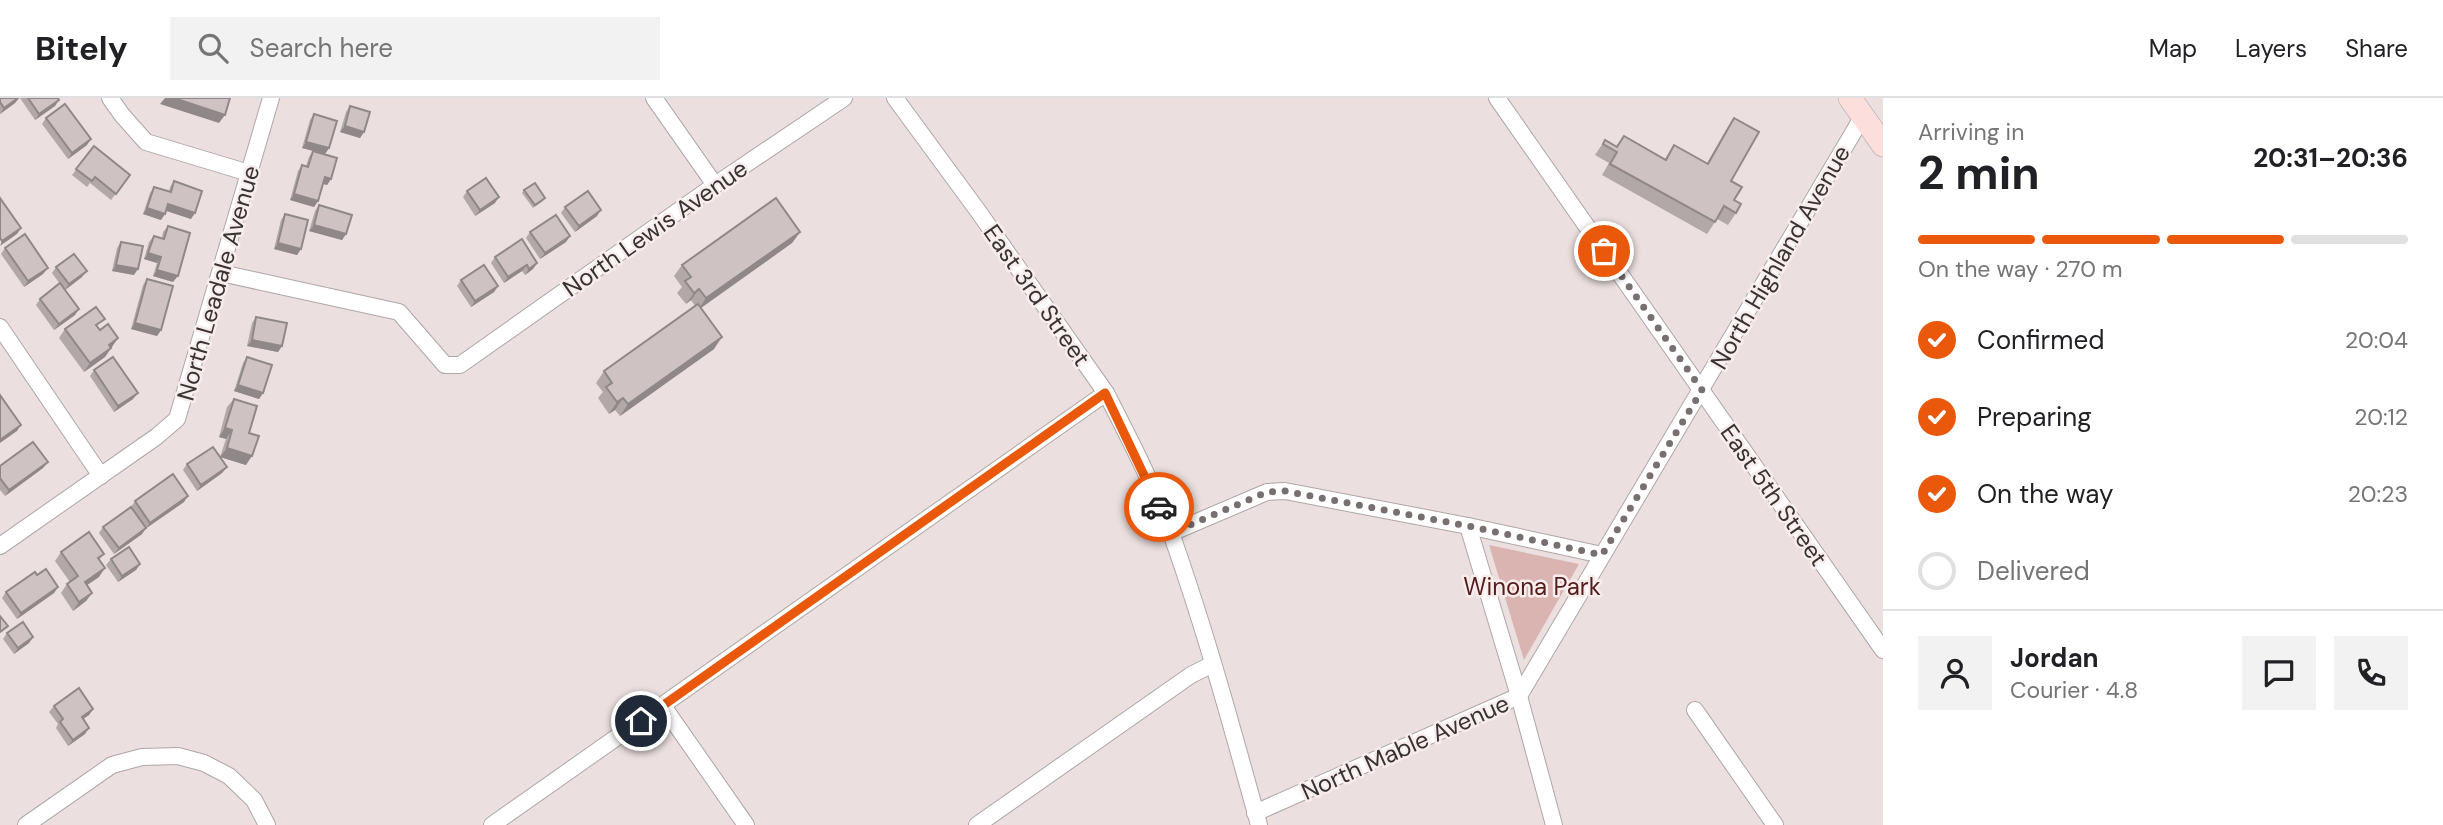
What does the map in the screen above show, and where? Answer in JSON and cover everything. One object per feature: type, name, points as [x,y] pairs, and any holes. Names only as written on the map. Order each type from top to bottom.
[{"type":"main road","points":[[1856,107],[1883,145]]},
{"type":"street","points":[[110,98],[122,116],[146,142],[249,173]]},
{"type":"street","name":"North Leadale Avenue","points":[[0,546],[101,477],[170,427],[177,419],[271,98]]},
{"type":"street","points":[[654,98],[715,186]]},
{"type":"street","name":"North Lewis Avenue","points":[[221,273],[399,312],[445,365],[453,366],[468,360],[844,98]]},
{"type":"street","name":"East 3rd Street","points":[[895,98],[1105,393],[1171,533],[1213,663],[1257,819]]},
{"type":"street","name":"East 5th Street","points":[[1497,98],[1883,650]]},
{"type":"street","name":"North Highland Avenue","points":[[1602,555],[1702,390],[1856,107]]},
{"type":"street","points":[[0,327],[101,477]]},
{"type":"street","points":[[492,825],[1105,393]]},
{"type":"street","points":[[1171,533],[1267,492],[1285,491],[1602,555]]},
{"type":"street","points":[[1468,526],[1554,825]]},
{"type":"street","name":"North Mable Avenue","points":[[1257,819],[1519,696],[1602,555]]},
{"type":"street","points":[[976,825],[1191,675],[1213,663]]},
{"type":"street","points":[[663,706],[746,825]]},
{"type":"street","points":[[1695,710],[1775,825]]},
{"type":"street","points":[[26,825],[113,765],[135,758],[178,755],[204,763],[229,776],[254,800],[267,825]]},
{"type":"green space","name":"Winona Park","points":[[1489,545],[1579,564],[1524,660]]},
{"type":"building","points":[[0,98],[18,98],[4,108]]},
{"type":"building","points":[[28,98],[58,98],[59,100],[39,114]]},
{"type":"building","points":[[174,98],[230,98],[225,115]]},
{"type":"building","points":[[65,104],[91,139],[72,153],[46,118]]},
{"type":"building","points":[[350,106],[370,112],[364,132],[345,126]]},
{"type":"building","points":[[314,114],[337,121],[329,148],[306,142]]},
{"type":"building","points":[[1734,118],[1759,132],[1731,181],[1742,187],[1734,200],[1741,204],[1736,213],[1724,206],[1715,222],[1610,164],[1617,152],[1603,144],[1605,140],[1617,147],[1624,136],[1666,160],[1674,145],[1708,164]]},
{"type":"building","points":[[94,146],[130,175],[116,194],[95,177],[92,181],[76,169]]},
{"type":"building","points":[[313,151],[337,158],[331,179],[325,177],[318,201],[294,194],[302,165],[308,167]]},
{"type":"building","points":[[486,178],[499,197],[480,210],[467,191]]},
{"type":"building","points":[[174,181],[202,191],[195,213],[168,204],[165,214],[147,208],[154,187],[171,192]]},
{"type":"building","points":[[535,183],[545,198],[535,205],[524,190]]},
{"type":"building","points":[[588,191],[601,210],[579,226],[565,207]]},
{"type":"building","points":[[0,198],[21,228],[2,241],[0,238]]},
{"type":"building","points":[[776,198],[800,232],[706,298],[699,289],[694,293],[685,281],[691,277],[682,265]]},
{"type":"building","points":[[319,205],[352,215],[346,234],[314,225]]},
{"type":"building","points":[[285,214],[308,220],[301,249],[278,243]]},
{"type":"building","points":[[556,215],[570,236],[545,253],[530,232]]},
{"type":"building","points":[[168,226],[190,233],[178,276],[157,270],[161,257],[148,253],[154,236],[164,239]]},
{"type":"building","points":[[25,234],[48,268],[28,281],[5,248]]},
{"type":"building","points":[[522,239],[537,263],[529,269],[527,265],[508,277],[495,257]]},
{"type":"building","points":[[121,242],[143,246],[138,269],[116,265]]},
{"type":"building","points":[[74,254],[87,271],[69,284],[56,267]]},
{"type":"building","points":[[484,265],[498,286],[475,301],[461,280]]},
{"type":"building","points":[[147,279],[173,286],[161,330],[135,323]]},
{"type":"building","points":[[60,283],[79,309],[59,324],[40,299]]},
{"type":"building","points":[[698,304],[722,337],[628,404],[623,398],[617,402],[606,387],[612,383],[604,371]]},
{"type":"building","points":[[96,307],[105,319],[96,325],[100,330],[108,324],[118,338],[109,345],[111,348],[90,363],[65,329]]},
{"type":"building","points":[[256,317],[287,323],[282,346],[252,340]]},
{"type":"building","points":[[113,357],[138,393],[118,406],[94,370]]},
{"type":"building","points":[[247,357],[272,365],[263,393],[238,385]]},
{"type":"building","points":[[0,395],[21,425],[0,440]]},
{"type":"building","points":[[234,399],[257,406],[249,433],[259,436],[252,456],[227,448],[232,430],[225,428]]},
{"type":"building","points":[[33,442],[48,462],[9,490],[0,478],[0,466]]},
{"type":"building","points":[[213,447],[227,467],[201,485],[187,464]]},
{"type":"building","points":[[173,474],[188,496],[150,523],[135,501]]},
{"type":"building","points":[[131,507],[146,528],[119,548],[103,527]]},
{"type":"building","points":[[89,532],[104,554],[98,558],[105,568],[85,582],[92,593],[79,602],[67,584],[78,576],[61,552]]},
{"type":"building","points":[[129,547],[140,564],[122,576],[111,559]]},
{"type":"building","points":[[46,569],[58,587],[21,613],[6,592],[35,572],[37,575]]},
{"type":"building","points":[[0,616],[8,626],[0,632]]},
{"type":"building","points":[[23,622],[33,637],[18,648],[7,633]]},
{"type":"building","points":[[79,688],[93,709],[82,717],[89,728],[73,740],[60,722],[63,719],[54,706]]},
{"type":"way so far","points":[[1159,507],[1171,533],[1250,498],[1267,492],[1285,491],[1602,555],[1702,390],[1604,251]]},
{"type":"route","points":[[641,721],[1105,393],[1159,507]]}]
